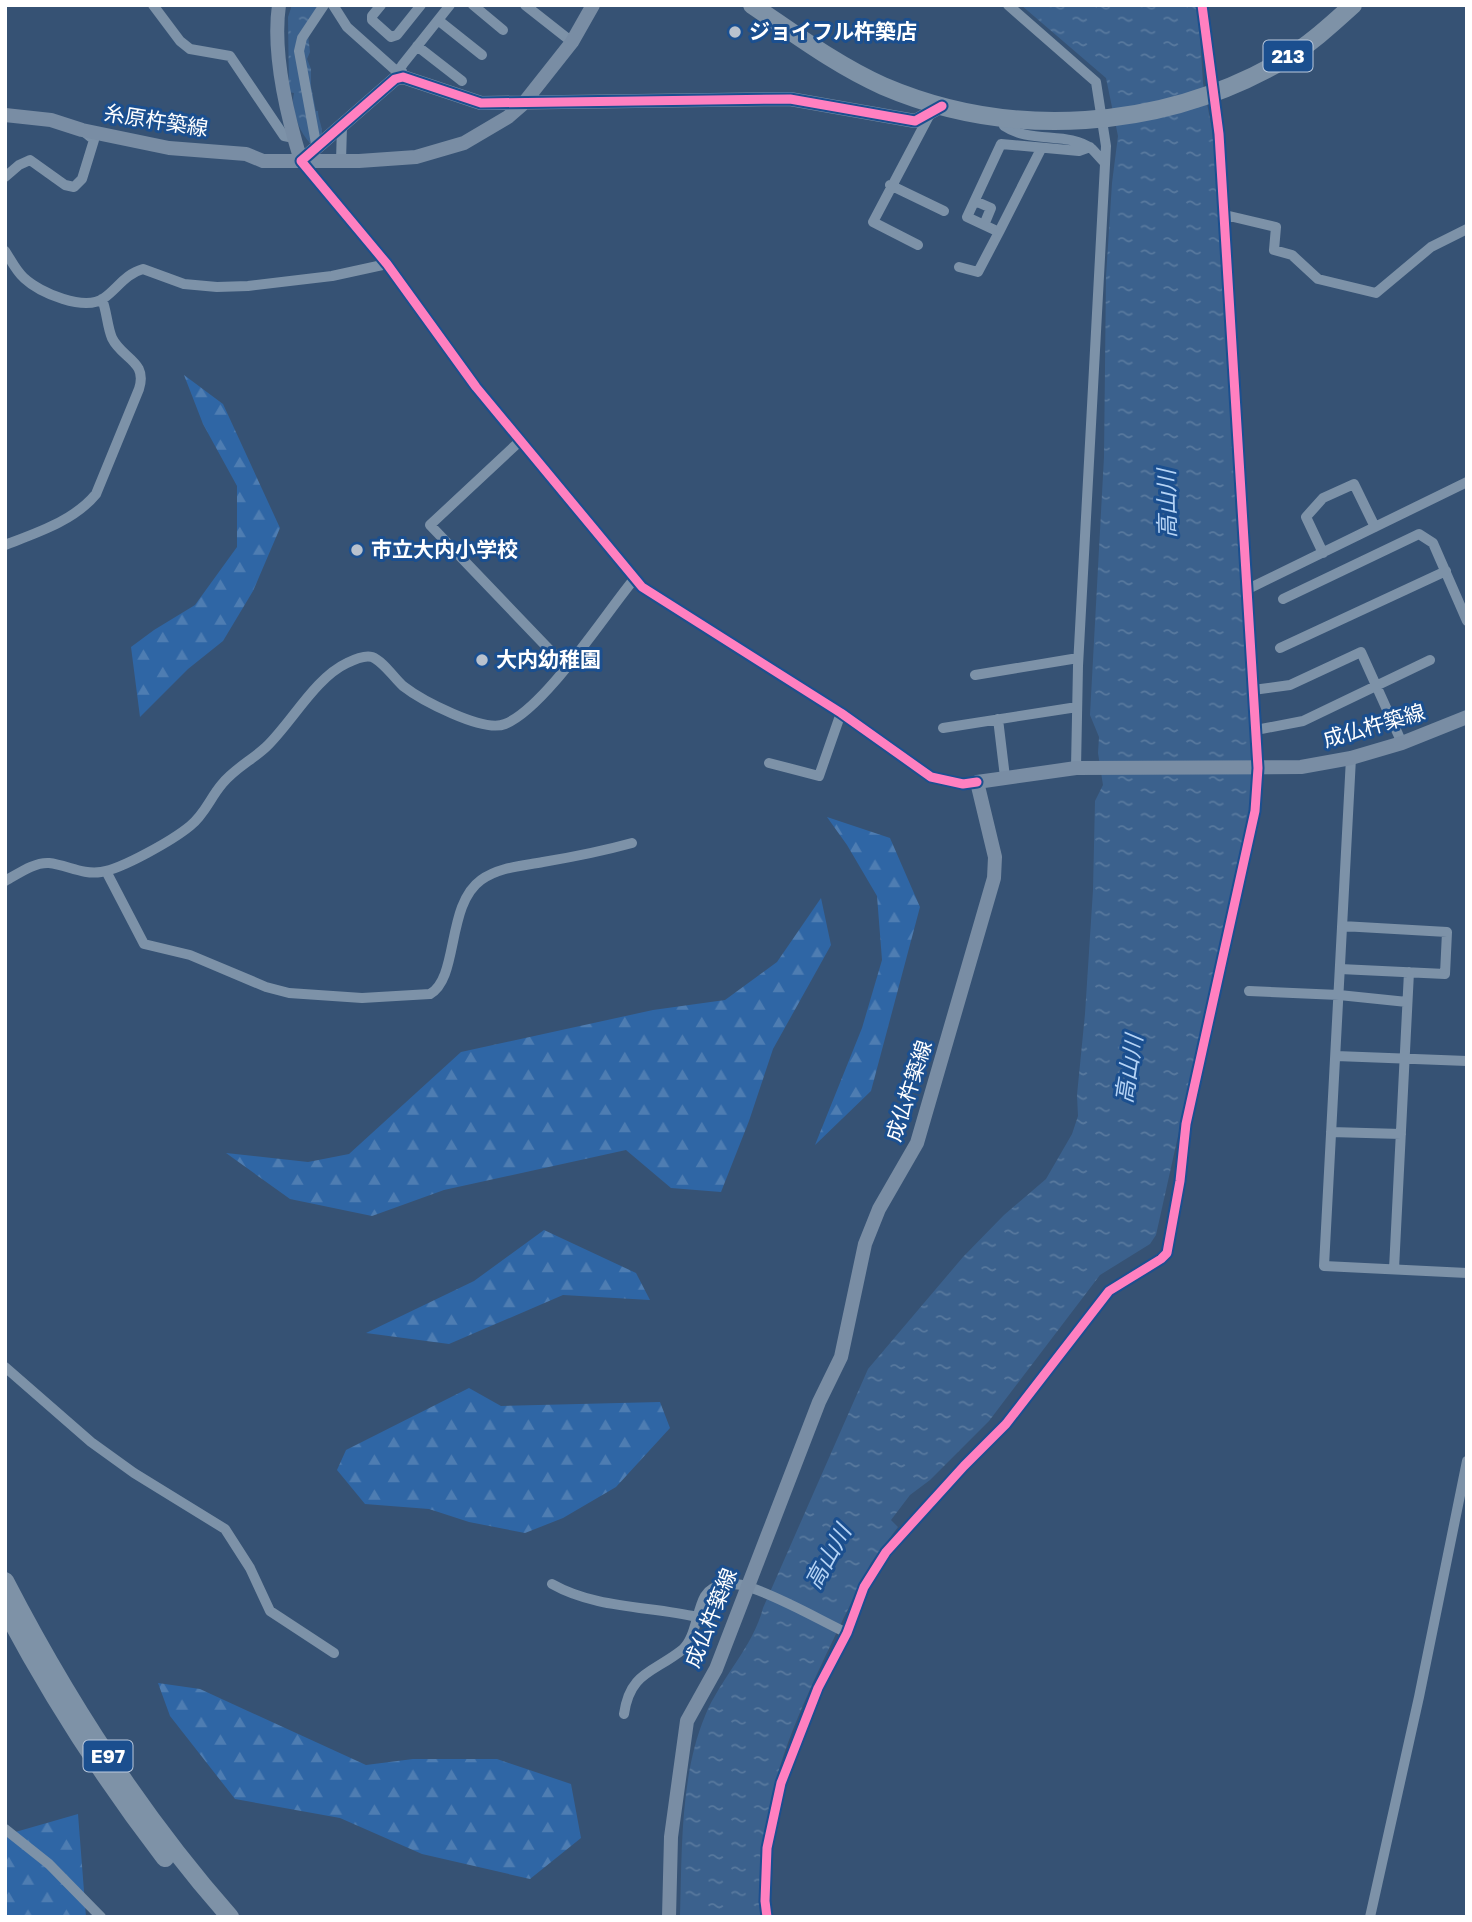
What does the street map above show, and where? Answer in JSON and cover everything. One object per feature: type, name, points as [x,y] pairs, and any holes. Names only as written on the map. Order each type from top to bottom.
[{"type":"highway","name":"213","points":[[752,5],[846,68],[913,97],[942,106],[1006,118],[1052,121],[1127,117],[1166,108],[1237,84],[1284,59],[1328,28],[1353,5]]},
{"type":"highway","name":"E97","points":[[5,1581],[66,1691],[114,1764],[169,1844],[230,1917]]},
{"type":"highway","name":"E97","points":[[5,1609],[49,1688],[139,1824],[214,1917]]},
{"type":"main road","points":[[279,5],[281,65],[294,138],[301,161],[395,79],[403,77],[481,103],[790,99],[915,121],[942,106]]},
{"type":"main road","name":"糸原杵築線","points":[[5,115],[51,120],[82,130],[169,148],[246,154],[262,160],[397,159],[442,151],[486,131],[523,104],[572,43],[593,5]]},
{"type":"main road","name":"成仏杵築線","points":[[669,1917],[671,1837],[687,1721],[716,1668],[820,1402],[841,1357],[871,1228],[917,1143],[994,878],[995,857],[977,782],[1076,768],[1301,767],[1351,758],[1402,743],[1467,717]]},
{"type":"street","points":[[153,5],[180,41],[190,49],[230,56],[284,136],[294,138]]},
{"type":"street","points":[[317,149],[299,51],[302,38],[324,5]]},
{"type":"street","points":[[333,5],[348,27],[403,77]]},
{"type":"street","points":[[381,5],[372,20],[391,37],[397,35],[421,5]]},
{"type":"street","points":[[403,77],[401,67],[450,5]]},
{"type":"street","points":[[472,5],[503,30]]},
{"type":"street","points":[[525,5],[572,43]]},
{"type":"street","points":[[1008,5],[1096,82],[1106,146],[1078,657],[1076,768]]},
{"type":"street","points":[[767,1917],[767,1848],[780,1783],[818,1688],[847,1633],[864,1587],[886,1552],[1006,1424],[1109,1291],[1167,1253],[1180,1181],[1186,1124],[1255,811],[1258,768],[1225,215],[1214,92],[1202,5]]},
{"type":"street","points":[[438,20],[482,55]]},
{"type":"street","points":[[417,46],[462,81]]},
{"type":"street","points":[[918,245],[873,222],[890,185],[928,117],[942,106]]},
{"type":"street","points":[[1006,118],[1004,126],[1012,132],[1071,141],[1090,148],[1104,162]]},
{"type":"street","points":[[341,161],[342,126]]},
{"type":"street","points":[[5,177],[30,160],[65,186],[75,187],[82,179],[94,140],[82,130]]},
{"type":"street","points":[[999,232],[967,217],[1001,144],[1079,151],[1090,148]]},
{"type":"street","points":[[960,267],[978,272],[1041,149]]},
{"type":"street","points":[[301,161],[387,264],[439,339],[520,441],[642,587],[841,713],[931,777],[963,784],[977,782]]},
{"type":"street","points":[[890,185],[944,211]]},
{"type":"street","points":[[975,201],[991,208],[984,225]]},
{"type":"street","points":[[1225,215],[1276,227],[1274,250],[1292,255],[1318,279],[1376,293],[1431,247],[1467,229]]},
{"type":"street","points":[[5,251],[22,276],[46,291],[79,303],[102,299],[129,275],[143,269],[184,284],[217,287],[332,276],[387,264]]},
{"type":"street","points":[[5,545],[48,528],[89,502],[96,494],[139,389],[142,379],[140,372],[136,364],[120,351],[113,339],[102,299]]},
{"type":"street","points":[[520,441],[430,525],[566,667]]},
{"type":"street","points":[[1248,590],[1467,482]]},
{"type":"street","points":[[1323,552],[1306,517],[1323,499],[1354,484],[1375,527]]},
{"type":"street","points":[[1283,599],[1419,534],[1433,543],[1467,621]]},
{"type":"street","points":[[1280,648],[1446,571]]},
{"type":"street","points":[[5,881],[28,868],[43,864],[89,873],[106,871],[131,861],[190,827],[204,813],[219,786],[265,748],[332,672],[348,662],[367,656],[374,657],[406,688],[435,704],[480,724],[505,724],[541,697],[635,578]]},
{"type":"street","points":[[1253,690],[1290,685],[1361,652],[1402,743]]},
{"type":"street","points":[[975,675],[1078,657]]},
{"type":"street","points":[[1256,730],[1303,721],[1430,660]]},
{"type":"street","points":[[943,728],[1077,707]]},
{"type":"street","points":[[769,763],[819,776],[841,713]]},
{"type":"street","points":[[998,719],[1005,777]]},
{"type":"street","points":[[1351,758],[1324,1266],[1467,1273]]},
{"type":"street","points":[[106,871],[144,944],[190,956],[266,987],[289,993],[362,998],[430,994],[436,990],[463,903],[472,888],[485,877],[502,869],[608,850],[632,843]]},
{"type":"street","points":[[1340,969],[1445,974],[1447,932],[1342,926]]},
{"type":"street","points":[[1394,1269],[1409,972]]},
{"type":"street","points":[[1249,990],[1407,1002]]},
{"type":"street","points":[[1336,1056],[1467,1061]]},
{"type":"street","points":[[1331,1132],[1401,1134]]},
{"type":"street","points":[[5,1367],[91,1443],[225,1529],[250,1568],[270,1611],[334,1653]]},
{"type":"street","points":[[1370,1917],[1419,1697],[1467,1461]]},
{"type":"street","points":[[552,1584],[567,1592],[637,1609],[697,1617]]},
{"type":"street","points":[[624,1714],[626,1699],[634,1683],[684,1648],[706,1595],[710,1590],[726,1584],[748,1586],[847,1633]]},
{"type":"street","points":[[5,1829],[48,1864],[101,1917]]},
{"type":"green space","points":[[184,375],[223,404],[280,528],[253,591],[223,641],[188,669],[140,717],[131,647],[195,605],[237,547],[237,486],[203,424]]},
{"type":"green space","points":[[827,817],[890,838],[920,907],[871,1091],[815,1145],[862,1028],[882,960],[877,896]]},
{"type":"green space","points":[[821,898],[831,945],[773,1049],[721,1192],[671,1188],[626,1150],[444,1190],[372,1216],[290,1199],[226,1153],[308,1162],[349,1154],[461,1052],[653,1010],[725,1000],[777,962]]},
{"type":"green space","points":[[544,1230],[636,1273],[650,1300],[563,1295],[449,1344],[366,1333],[474,1281]]},
{"type":"green space","points":[[469,1388],[501,1406],[660,1402],[670,1428],[616,1487],[563,1518],[525,1533],[469,1522],[429,1509],[365,1504],[337,1470],[346,1450]]},
{"type":"green space","points":[[158,1683],[200,1689],[366,1765],[413,1759],[497,1759],[571,1784],[581,1838],[530,1879],[422,1854],[340,1818],[235,1799],[170,1716]]},
{"type":"green space","points":[[78,1814],[86,1917],[5,1917],[5,1835]]},
{"type":"water","points":[[292,5],[320,5],[308,35],[310,52],[307,59],[322,136],[310,143],[296,119],[294,93],[289,92],[288,17]]},
{"type":"water","name":"高山川","points":[[1021,5],[1198,5],[1203,83],[1212,129],[1218,194],[1253,760],[1251,808],[1156,1235],[1150,1244],[1100,1275],[989,1421],[930,1480],[910,1495],[891,1520],[898,1527],[871,1563],[861,1582],[811,1687],[779,1768],[765,1840],[761,1917],[680,1917],[684,1815],[697,1739],[711,1702],[752,1636],[868,1369],[963,1257],[1004,1215],[1046,1179],[1072,1134],[1078,1116],[1077,1095],[1093,890],[1095,801],[1103,785],[1098,753],[1099,737],[1090,715],[1104,457],[1106,277],[1118,136],[1106,78]]},
{"type":"cycle path","points":[[767,1917],[767,1848],[781,1783],[818,1688],[847,1633],[864,1587],[886,1552],[1006,1424],[1109,1291],[1167,1253],[1180,1181],[1186,1124],[1255,811],[1258,768],[1219,134],[1202,5]]},
{"type":"cycle path","points":[[942,106],[915,121],[790,99],[481,103],[403,77],[395,79],[301,161],[387,264],[476,387],[642,587],[841,713],[931,777],[963,784],[977,782]]},
{"type":"place","name":"ジョイフル杵築店","points":[[735,32]]},
{"type":"place","name":"市立大内小学校","points":[[357,550]]},
{"type":"place","name":"大内幼稚園","points":[[482,660]]}]
